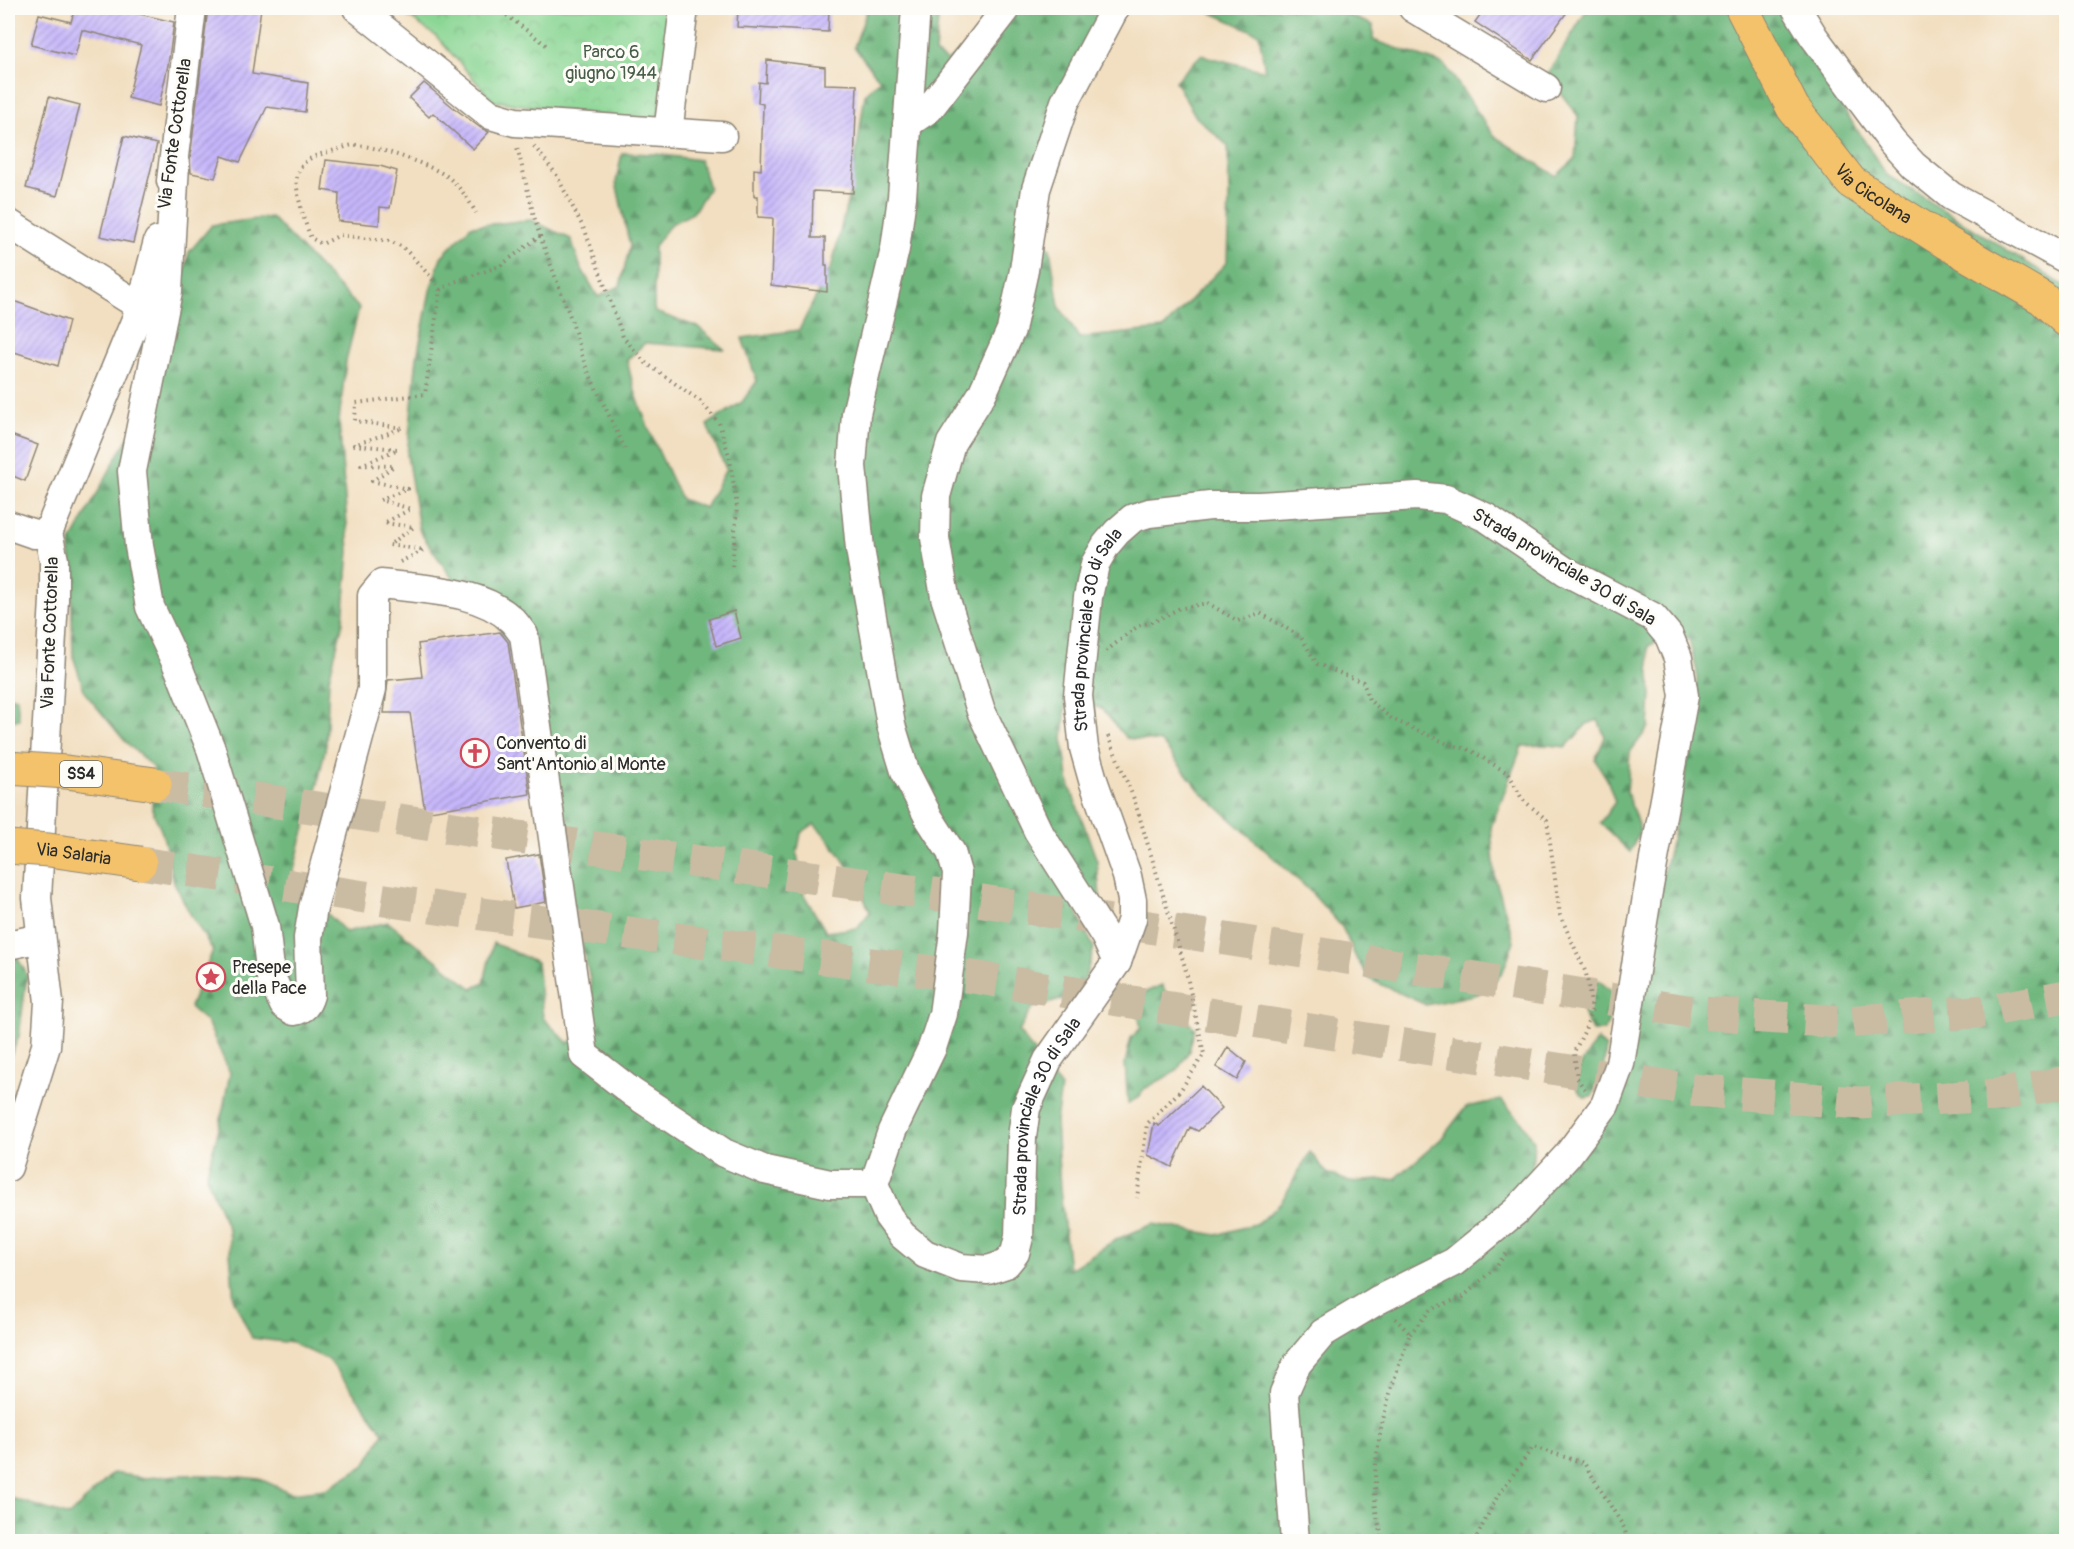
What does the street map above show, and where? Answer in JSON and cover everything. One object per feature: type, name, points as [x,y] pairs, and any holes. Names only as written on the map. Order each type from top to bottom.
[{"type":"main road","name":"Via Cicolana","points":[[1742,8],[1793,108],[1851,182],[1947,243],[2042,298],[2067,320]]},
{"type":"main road","name":"SS4","points":[[8,768],[66,772],[155,784]]},
{"type":"main road","name":"Via Salaria","points":[[8,847],[50,850],[140,863]]},
{"type":"street","name":"Via Fonte Cottorella","points":[[8,1167],[46,1046],[49,1002],[37,898],[54,600],[54,560],[48,533],[141,306],[161,231],[175,164],[192,8]]},
{"type":"street","points":[[357,8],[503,118],[722,136]]},
{"type":"street","points":[[668,132],[684,8]]},
{"type":"street","points":[[175,164],[168,291],[132,471],[139,546],[150,607],[179,669],[211,749],[265,926],[271,977],[284,1005],[294,1011],[302,1009],[308,1003],[310,995],[308,938],[313,908],[372,689],[372,596],[382,584],[462,595],[484,603],[512,620],[524,635],[578,1020],[585,1055],[633,1093],[724,1153],[765,1170],[830,1184],[874,1184],[892,1131],[932,1048],[943,1014],[954,932],[957,873],[951,852],[929,819],[905,771],[891,725],[860,549],[852,466],[855,414],[895,249],[902,196],[916,8]]},
{"type":"street","points":[[907,124],[929,109],[1007,8]]},
{"type":"street","points":[[1115,8],[1065,102],[1036,189],[1024,270],[1011,330],[982,394],[951,443],[936,496],[936,538],[945,597],[981,711],[1038,831],[1105,936],[1117,962]]},
{"type":"street","points":[[1413,8],[1546,88]]},
{"type":"street","points":[[1796,8],[1821,47],[1892,142],[1913,165],[1951,196],[2067,259]]},
{"type":"street","points":[[8,223],[141,306]]},
{"type":"street","name":"Strada provinciale 30 di Sala","points":[[874,1184],[888,1216],[902,1235],[925,1254],[961,1268],[988,1270],[1005,1264],[1015,1253],[1019,1237],[1022,1137],[1026,1108],[1048,1060],[1117,962],[1132,919],[1132,900],[1127,876],[1084,748],[1078,696],[1088,597],[1095,564],[1106,544],[1133,518],[1149,513],[1210,506],[1260,506],[1417,496],[1446,499],[1487,518],[1565,571],[1653,617],[1669,636],[1678,657],[1684,696],[1647,897],[1620,1064],[1605,1105],[1567,1156],[1507,1218],[1454,1262],[1378,1300],[1323,1334],[1297,1364],[1284,1393],[1295,1542]]},
{"type":"street","points":[[8,525],[34,534],[48,533]]},
{"type":"street","points":[[8,945],[41,938]]},
{"type":"path","points":[[497,8],[546,45]]},
{"type":"path","points":[[503,118],[515,138],[525,173],[529,202],[585,365],[625,449]]},
{"type":"path","points":[[503,118],[556,174],[586,233],[623,337],[646,363],[700,401],[718,423],[730,459],[736,507],[732,567]]},
{"type":"path","points":[[396,586],[396,564],[424,550],[389,545],[414,527],[384,523],[411,510],[380,500],[408,489],[372,481],[394,466],[361,465],[398,449],[354,445],[403,428],[355,421],[356,403],[425,394],[440,290],[431,277],[402,247],[389,241],[340,235],[322,244],[311,238],[305,226],[296,179],[300,166],[310,157],[354,145],[383,151],[447,176],[468,199],[476,213]]},
{"type":"path","points":[[440,290],[454,282],[500,266],[540,237]]},
{"type":"path","points":[[1080,671],[1138,626],[1155,621],[1178,609],[1207,603],[1238,621],[1260,613],[1301,637],[1317,664],[1363,682],[1369,700],[1392,718],[1470,750],[1509,774],[1522,798],[1547,820],[1560,915],[1586,973],[1592,1009],[1574,1052],[1577,1078],[1587,1095],[1589,1125]]},
{"type":"path","points":[[1378,1300],[1410,1334],[1392,1381],[1376,1447],[1376,1511],[1384,1542]]},
{"type":"path","points":[[1474,1542],[1497,1497],[1533,1447],[1584,1464],[1625,1529],[1627,1542]]},
{"type":"green space","name":"Parco 6 giugno 1944","points":[[396,8],[675,8],[657,123],[493,101],[436,36]]},
{"type":"green space","points":[[868,8],[939,8],[935,53],[947,61],[1015,8],[1117,8],[1023,213],[1050,249],[1059,306],[1079,338],[1163,329],[1227,262],[1228,146],[1196,117],[1175,81],[1201,55],[1265,71],[1259,34],[1201,8],[1330,8],[1373,25],[1373,40],[1445,65],[1494,136],[1556,176],[1575,159],[1578,116],[1547,75],[1588,8],[1786,8],[1796,37],[1886,174],[2066,287],[2066,1541],[8,1542],[8,1497],[69,1516],[113,1473],[146,1478],[220,1475],[260,1479],[291,1493],[326,1489],[365,1465],[384,1433],[329,1360],[292,1343],[252,1338],[234,1300],[228,1229],[206,1176],[220,1124],[230,1073],[207,1022],[190,1007],[213,950],[189,912],[173,880],[163,835],[152,809],[153,768],[124,740],[85,693],[73,656],[70,544],[119,453],[145,411],[171,328],[189,252],[212,225],[271,217],[359,308],[346,361],[339,421],[349,551],[343,622],[329,679],[326,745],[315,796],[292,879],[346,932],[388,922],[473,989],[484,982],[493,943],[537,962],[543,1018],[568,1043],[593,1024],[591,983],[514,659],[494,617],[454,581],[420,532],[418,522],[407,455],[417,357],[430,291],[441,257],[471,226],[531,220],[571,239],[580,266],[598,297],[620,286],[630,246],[616,182],[622,153],[656,154],[700,160],[709,188],[693,213],[671,224],[654,246],[654,308],[655,312],[698,327],[724,349],[645,343],[627,360],[643,414],[681,499],[705,508],[726,469],[707,425],[742,402],[757,381],[742,338],[799,330],[832,265],[852,182],[865,94],[880,80],[854,47]],"holes":[[[1674,634],[1689,639],[1697,672],[1696,720],[1672,839],[1602,1112],[1551,1180],[1532,1169],[1534,1141],[1522,1122],[1501,1100],[1466,1107],[1441,1139],[1395,1179],[1350,1182],[1327,1173],[1310,1152],[1280,1204],[1258,1223],[1217,1235],[1153,1224],[1115,1240],[1069,1270],[1060,1188],[1056,1121],[1061,1088],[1019,1032],[1032,1008],[1064,999],[1083,985],[1094,948],[1074,906],[1100,898],[1097,861],[1069,784],[1063,740],[1066,700],[1101,708],[1126,738],[1161,742],[1201,792],[1308,889],[1342,927],[1357,960],[1371,980],[1426,1005],[1478,994],[1502,974],[1514,941],[1495,877],[1491,827],[1522,746],[1566,747],[1587,724],[1598,720],[1605,737],[1595,760],[1607,779],[1615,802],[1600,823],[1630,852],[1640,831],[1627,792],[1630,752],[1649,727],[1651,695],[1648,646]],[[814,824],[846,865],[870,912],[857,928],[826,932],[804,895],[797,854],[801,833]]]},
{"type":"green space","points":[[8,695],[17,698],[19,719],[8,722]]},
{"type":"green space","points":[[13,950],[27,975],[19,1036],[8,1062],[8,958]]},
{"type":"green space","points":[[1598,980],[1613,992],[1613,1007],[1605,1031],[1593,1031],[1585,1019],[1583,1009],[1586,993]]},
{"type":"green space","points":[[1162,985],[1174,1009],[1195,1028],[1189,1051],[1177,1071],[1144,1089],[1140,1096],[1128,1104],[1125,1063],[1131,1038],[1141,1028],[1134,997]]},
{"type":"green space","points":[[1597,1040],[1606,1048],[1603,1071],[1593,1095],[1586,1098],[1579,1092],[1577,1078],[1583,1061]]},
{"type":"building","points":[[75,8],[123,8],[122,10],[174,22],[159,106],[128,98],[141,45],[82,30],[75,56],[31,45],[39,14],[71,22]]},
{"type":"building","points":[[208,8],[261,8],[252,74],[308,83],[305,112],[267,107],[240,162],[222,156],[215,178],[191,173],[190,159]]},
{"type":"building","points":[[738,8],[829,8],[828,32],[737,27]]},
{"type":"building","points":[[1485,8],[1570,8],[1532,60],[1475,22]]},
{"type":"building","points":[[767,60],[825,67],[825,84],[857,85],[853,193],[813,191],[812,238],[825,238],[827,292],[771,285],[773,218],[758,217],[758,196],[754,196],[754,169],[761,170],[763,104],[758,103],[759,82],[766,83]]},
{"type":"building","points":[[424,83],[454,108],[489,132],[473,149],[433,113],[429,117],[409,98]]},
{"type":"building","points":[[49,97],[80,105],[57,196],[26,188]]},
{"type":"building","points":[[124,136],[157,144],[133,243],[100,236]]},
{"type":"building","points":[[326,160],[380,166],[397,171],[390,208],[380,207],[379,225],[338,221],[339,193],[322,190]]},
{"type":"building","points":[[8,299],[69,321],[58,366],[8,350]]},
{"type":"building","points":[[8,434],[38,445],[25,481],[8,474]]},
{"type":"building","points":[[734,611],[741,638],[716,646],[709,619]]},
{"type":"building","name":"Convento di Sant'Antonio al Monte","points":[[500,632],[508,642],[530,794],[425,812],[410,713],[384,713],[388,680],[422,677],[418,644]]},
{"type":"building","points":[[539,854],[546,902],[514,908],[506,860]]},
{"type":"building","points":[[1228,1047],[1246,1062],[1237,1080],[1216,1067]]},
{"type":"building","points":[[1201,1086],[1222,1108],[1198,1131],[1190,1127],[1172,1167],[1148,1155],[1154,1123],[1159,1126]]},
{"type":"tunnel","points":[[155,784],[460,829],[970,899],[1699,1013],[1845,1022],[1986,1011],[2066,996]]},
{"type":"tunnel","points":[[140,863],[451,910],[973,977],[1691,1090],[1860,1103],[1998,1095],[2066,1082]]},
{"type":"place","name":"Convento di Sant'Antonio al Monte","points":[[475,753]]},
{"type":"place","name":"Presepe della Pace","points":[[211,977]]}]
